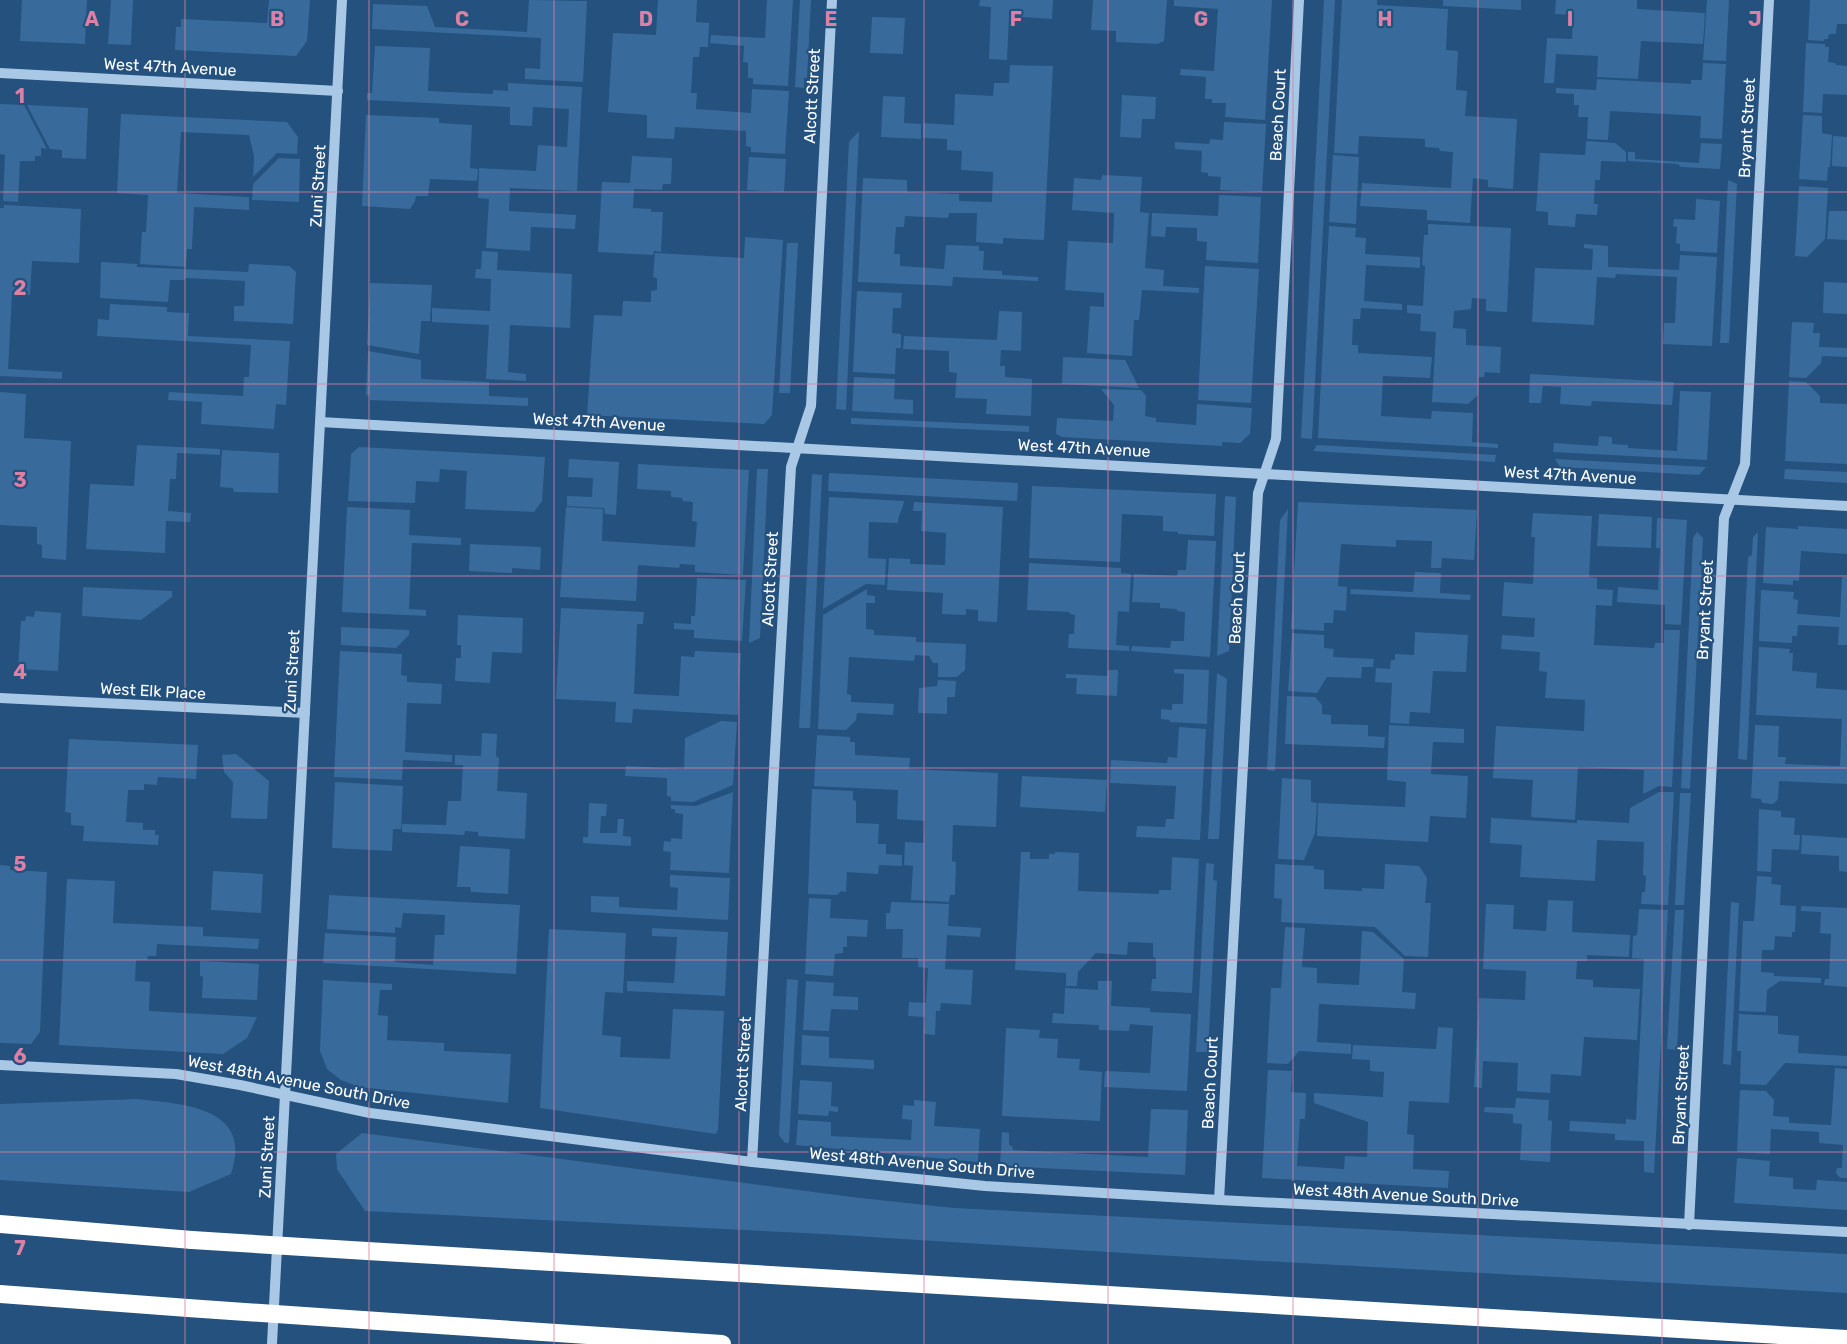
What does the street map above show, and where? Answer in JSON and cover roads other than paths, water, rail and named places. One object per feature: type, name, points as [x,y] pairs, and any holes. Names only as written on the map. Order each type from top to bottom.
[{"type":"highway","points":[[0,1224],[192,1240],[367,1251],[1847,1338]]},
{"type":"highway","points":[[0,1294],[722,1344]]},
{"type":"street","name":"Zuni Street","points":[[272,1344],[342,0]]},
{"type":"street","name":"Alcott Street","points":[[752,1162],[791,467],[812,406],[832,0]]},
{"type":"street","name":"Beach Court","points":[[1218,1200],[1258,494],[1276,439],[1299,0]]},
{"type":"street","name":"Bryant Street","points":[[1689,1225],[1724,518],[1745,464],[1769,0]]},
{"type":"street","name":"West 47th Avenue","points":[[0,73],[338,91]]},
{"type":"street","name":"West 47th Avenue","points":[[320,422],[1847,506]]},
{"type":"street","name":"West Elk Place","points":[[0,698],[305,713]]},
{"type":"street","name":"West 48th Avenue South Drive","points":[[0,1065],[176,1074],[370,1113],[752,1162],[985,1186],[1847,1232]]}]
